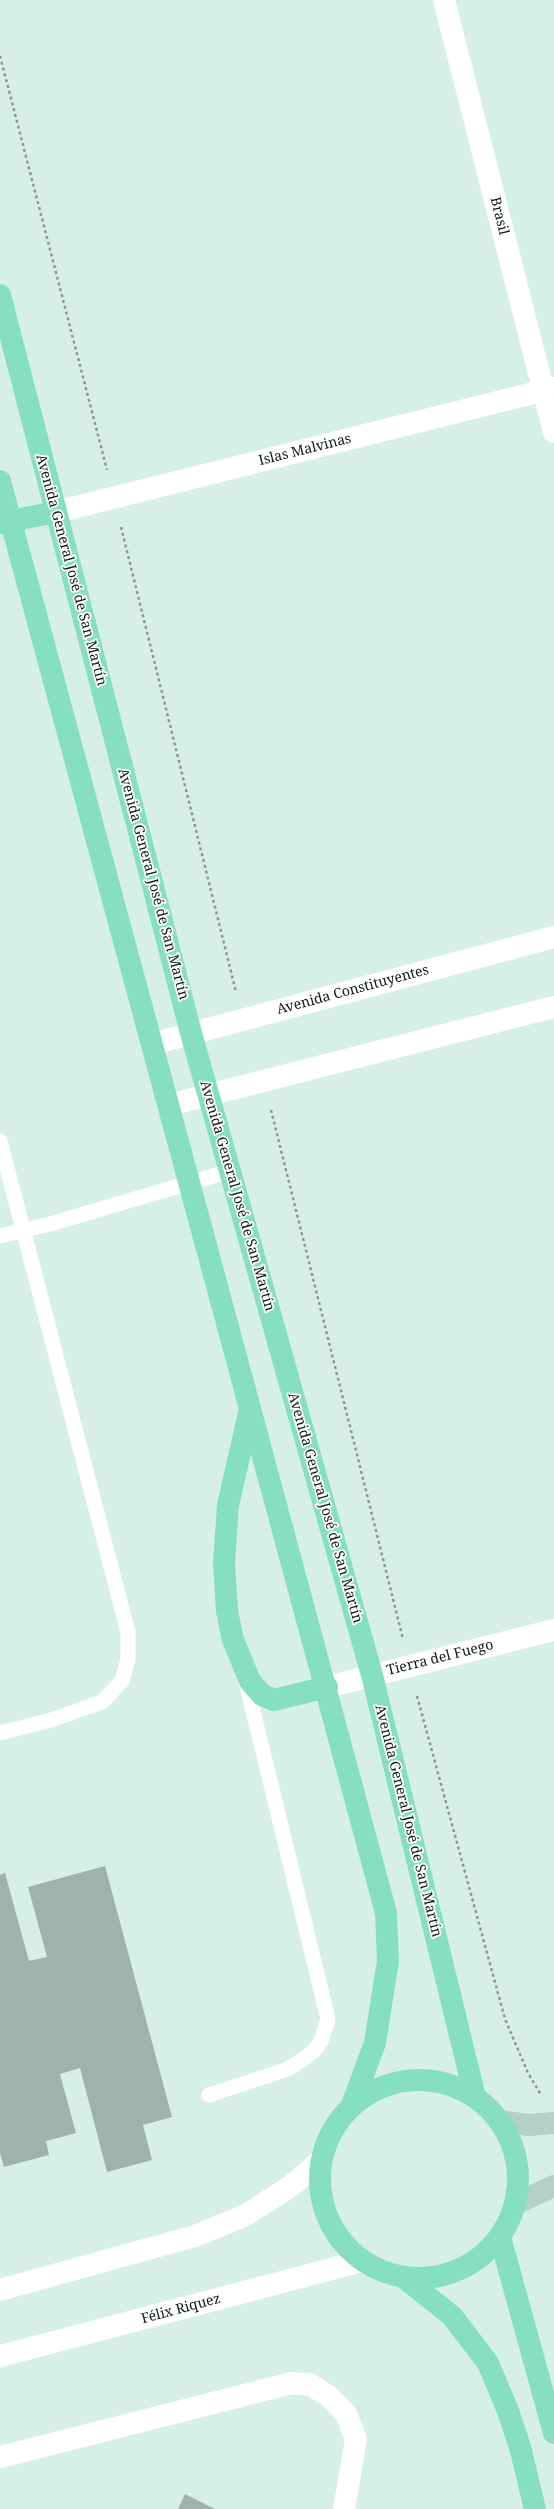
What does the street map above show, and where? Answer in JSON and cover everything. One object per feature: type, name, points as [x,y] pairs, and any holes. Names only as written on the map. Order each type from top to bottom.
[{"type":"highway","name":"Avenida General José de San Martín","points":[[0,295],[191,1033],[372,1675],[475,2097]]},
{"type":"highway","points":[[0,481],[5,521],[169,1105],[327,1686],[386,1913],[388,1961],[375,2043],[352,2105],[332,2130],[321,2160],[320,2192],[329,2222],[362,2262],[373,2268],[403,2278],[430,2278],[457,2271],[481,2257],[500,2237],[515,2204],[518,2175],[513,2147],[499,2121],[475,2097],[445,2083],[412,2080],[380,2088],[352,2105]]},
{"type":"highway","points":[[5,521],[56,512]]},
{"type":"highway","points":[[251,1406],[228,1505],[224,1563],[227,1611],[242,1665],[250,1681],[258,1691],[274,1700],[327,1686]]},
{"type":"highway","points":[[500,2237],[554,2433]]},
{"type":"highway","points":[[403,2278],[452,2316],[488,2364],[508,2411],[520,2447],[535,2509]]},
{"type":"main road","points":[[499,2121],[530,2125],[554,2123]]},
{"type":"main road","points":[[515,2204],[554,2186]]},
{"type":"street","name":"Brasil","points":[[444,0],[549,389],[554,432]]},
{"type":"street","name":"Islas Malvinas","points":[[56,512],[549,389]]},
{"type":"street","name":"Avenida Constituyentes","points":[[152,1044],[554,937]]},
{"type":"street","points":[[169,1105],[554,1007]]},
{"type":"street","name":"Tierra del Fuego","points":[[327,1686],[554,1630]]},
{"type":"street","points":[[0,2290],[195,2236],[246,2215],[290,2186],[321,2160]]},
{"type":"street","name":"Félix Riquez","points":[[0,2356],[362,2262]]},
{"type":"street","points":[[1,2463],[292,2383],[311,2385],[330,2397],[346,2414],[356,2439],[344,2509]]},
{"type":"lane","points":[[0,1141],[128,1632],[128,1660],[122,1681],[102,1702],[51,1720],[0,1733]]},
{"type":"lane","points":[[0,1236],[24,1229],[50,1224],[230,1171]]},
{"type":"lane","points":[[209,2095],[288,2069],[314,2051],[321,2041],[328,2020],[242,1665]]},
{"type":"lane","points":[[257,1726],[258,1716],[262,1709],[274,1700]]},
{"type":"building","points":[[105,1866],[172,2117],[143,2125],[152,2160],[107,2172],[80,2068],[60,2074],[76,2133],[46,2141],[49,2155],[4,2167],[0,2153],[0,1875],[5,1873],[29,1961],[47,1957],[28,1887]]},
{"type":"building","points":[[185,2494],[215,2509],[178,2509]]}]
